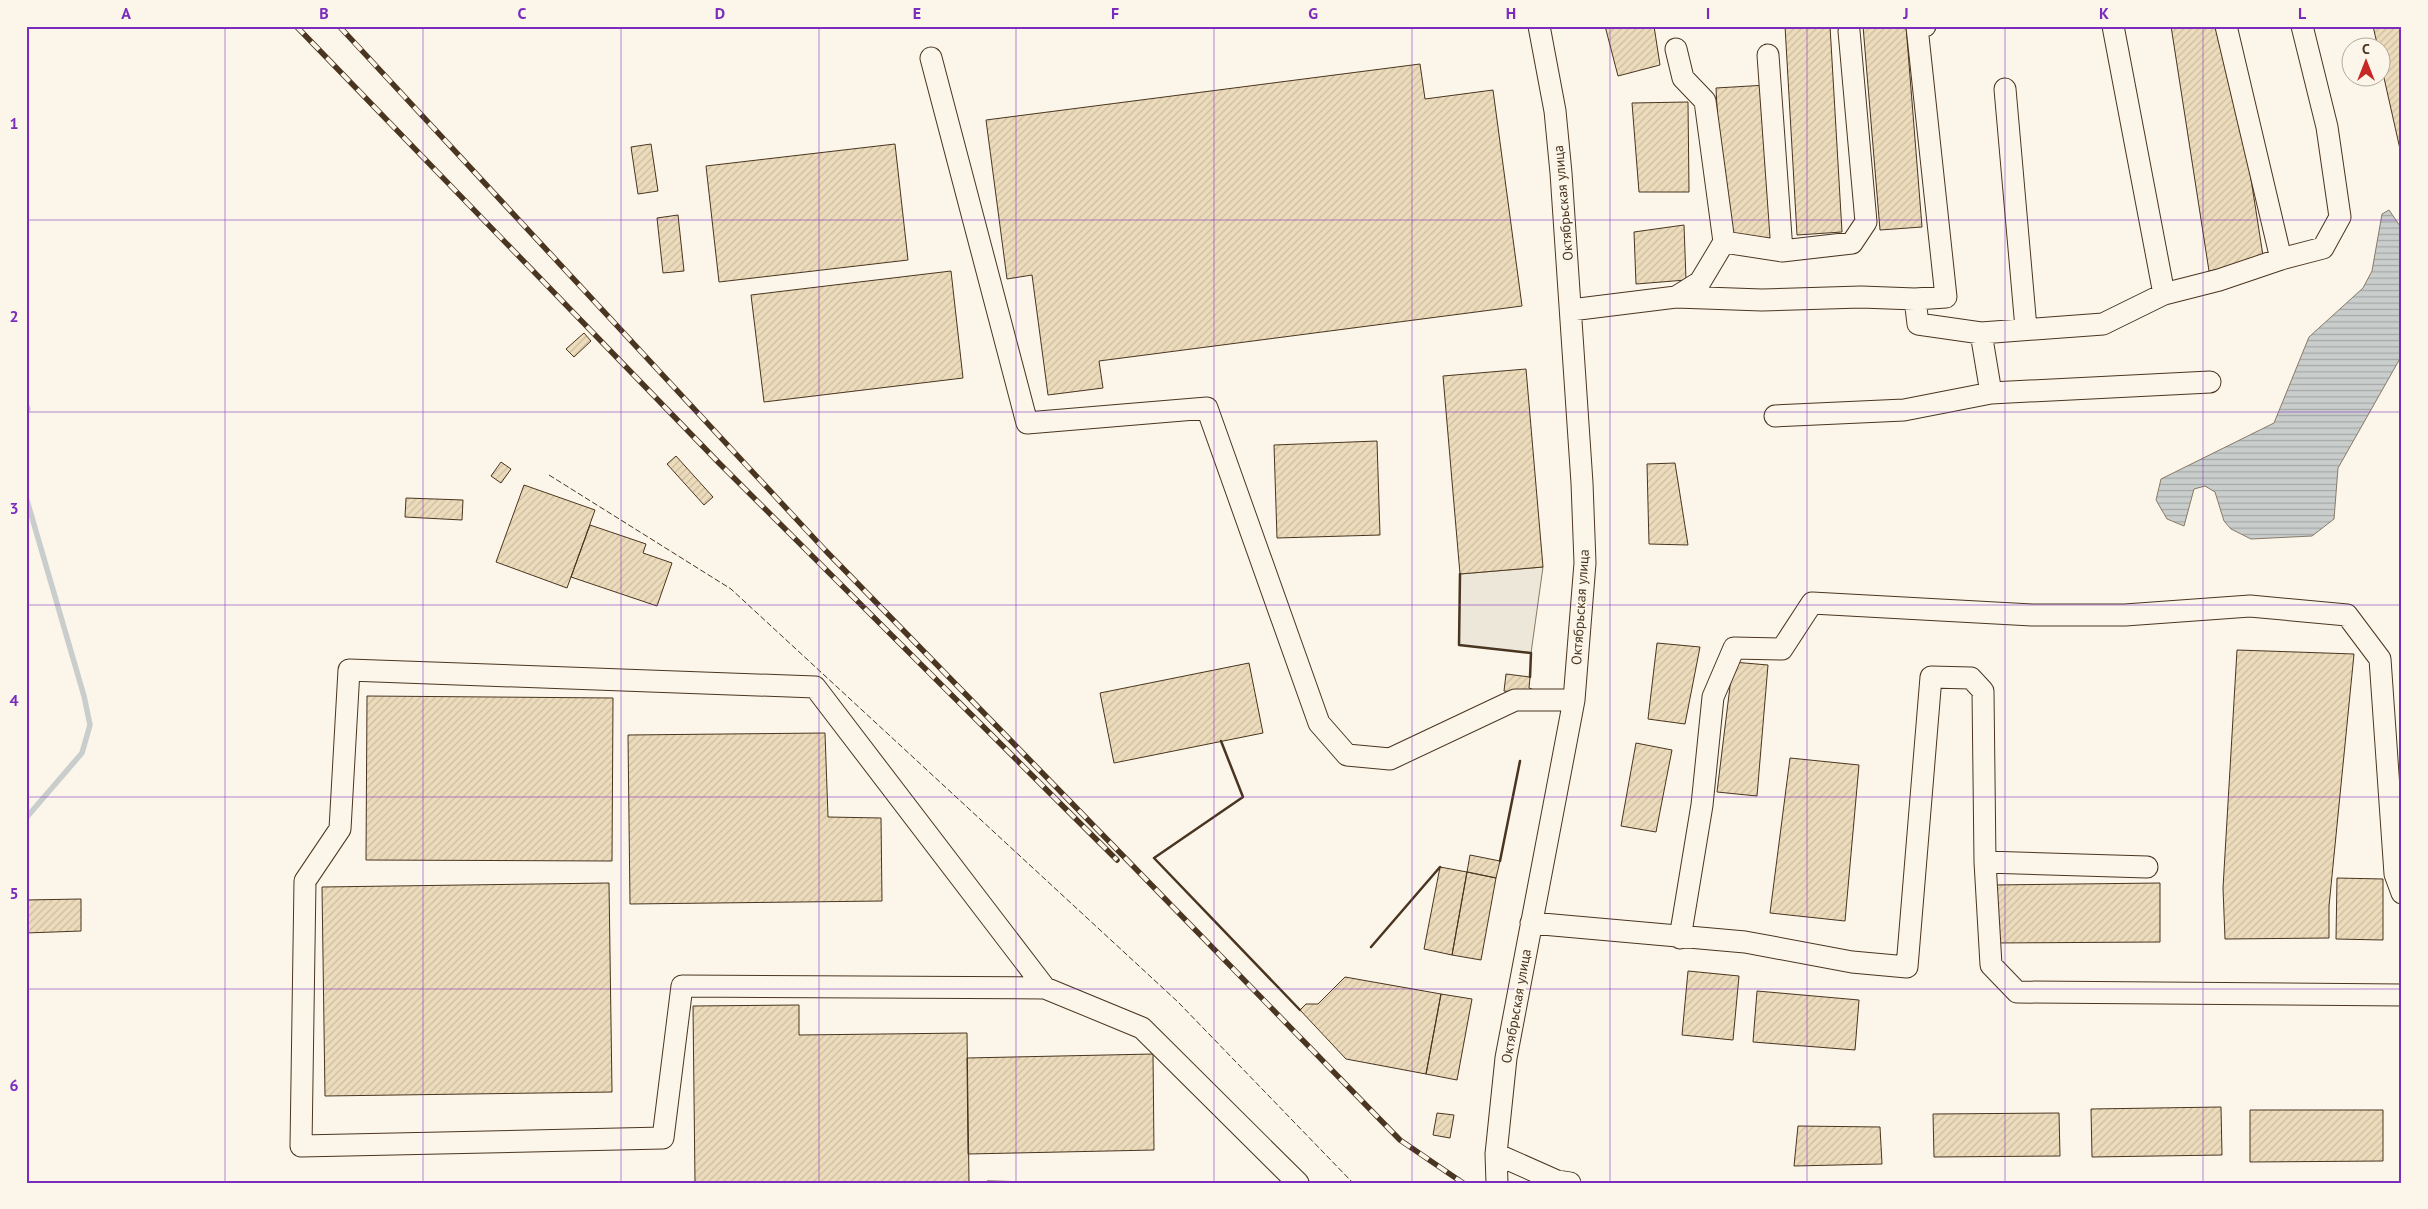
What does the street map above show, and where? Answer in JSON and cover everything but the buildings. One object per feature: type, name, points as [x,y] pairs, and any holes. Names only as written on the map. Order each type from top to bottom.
[{"type":"street","name":"Октябрьская улица","points":[[1496,1183],[1496,1154],[1506,1058],[1574,700],[1585,563],[1571,310],[1555,111],[1539,26]]},
{"type":"street","points":[[2113,26],[2164,294]]},
{"type":"street","points":[[2226,26],[2281,259]]},
{"type":"street","points":[[1915,299],[1918,324],[1982,333],[2026,328],[2103,324],[2164,294],[2219,280],[2281,259],[2323,248],[2340,217],[2327,128],[2302,26]]},
{"type":"street","points":[[1571,310],[1676,297],[1762,300],[1946,297],[1919,27]]},
{"type":"street","points":[[1724,242],[1782,251],[1852,243],[1866,222],[1849,30]]},
{"type":"street","points":[[1676,49],[1684,78],[1705,101],[1724,242],[1700,282],[1676,297]]},
{"type":"street","points":[[1768,55],[1782,251]]},
{"type":"street","points":[[931,58],[1027,423],[1207,408],[1319,723],[1347,756],[1390,759],[1515,700],[1574,700]]},
{"type":"street","points":[[2005,89],[2026,328]]},
{"type":"street","points":[[1982,333],[1991,393]]},
{"type":"street","points":[[1774,416],[1904,410],[1991,393],[2210,382]]},
{"type":"street","points":[[1680,938],[1702,805],[1713,697],[1734,648],[1782,649],[1812,603],[2032,615],[2125,615],[2250,606],[2348,615],[2380,658],[2395,874],[2402,893]]},
{"type":"street","points":[[1045,988],[815,687],[349,670],[340,829],[304,881],[301,1146],[663,1138],[682,986],[1045,988],[1142,1028],[1298,1183]]},
{"type":"street","points":[[1531,923],[1680,938],[1745,942],[1852,962],[1907,967],[1930,677],[1971,678],[1983,691],[1984,862],[1991,965],[2017,992],[2402,995]]},
{"type":"street","points":[[1984,862],[2147,867]]},
{"type":"street","points":[[1496,1154],[1557,1181],[1570,1183]]},
{"type":"shaded area","points":[[2389,210],[2402,229],[2402,355],[2338,468],[2334,519],[2312,536],[2251,539],[2231,529],[2224,521],[2215,492],[2205,486],[2194,489],[2184,526],[2167,519],[2156,500],[2161,479],[2274,423],[2309,337],[2363,288],[2372,271],[2382,214]]},
{"type":"shaded area","points":[[1543,567],[1531,653],[1459,645],[1460,574]]},
{"type":"waterway","points":[[26,404],[28,409],[26,413]]},
{"type":"waterway","points":[[26,497],[84,696],[90,725],[82,753],[26,818]]},
{"type":"railway","points":[[296,26],[719,463],[1117,860]]},
{"type":"railway","points":[[339,26],[825,550],[1400,1140],[1463,1183]]},
{"type":"fence","points":[[549,475],[731,589],[1178,1002],[1353,1183]]},
{"type":"wall","points":[[1460,574],[1459,645],[1531,653],[1530,677]]},
{"type":"wall","points":[[1221,741],[1243,797],[1154,858],[1300,1010]]},
{"type":"wall","points":[[1500,861],[1520,761]]},
{"type":"wall","points":[[1371,947],[1440,867]]}]
